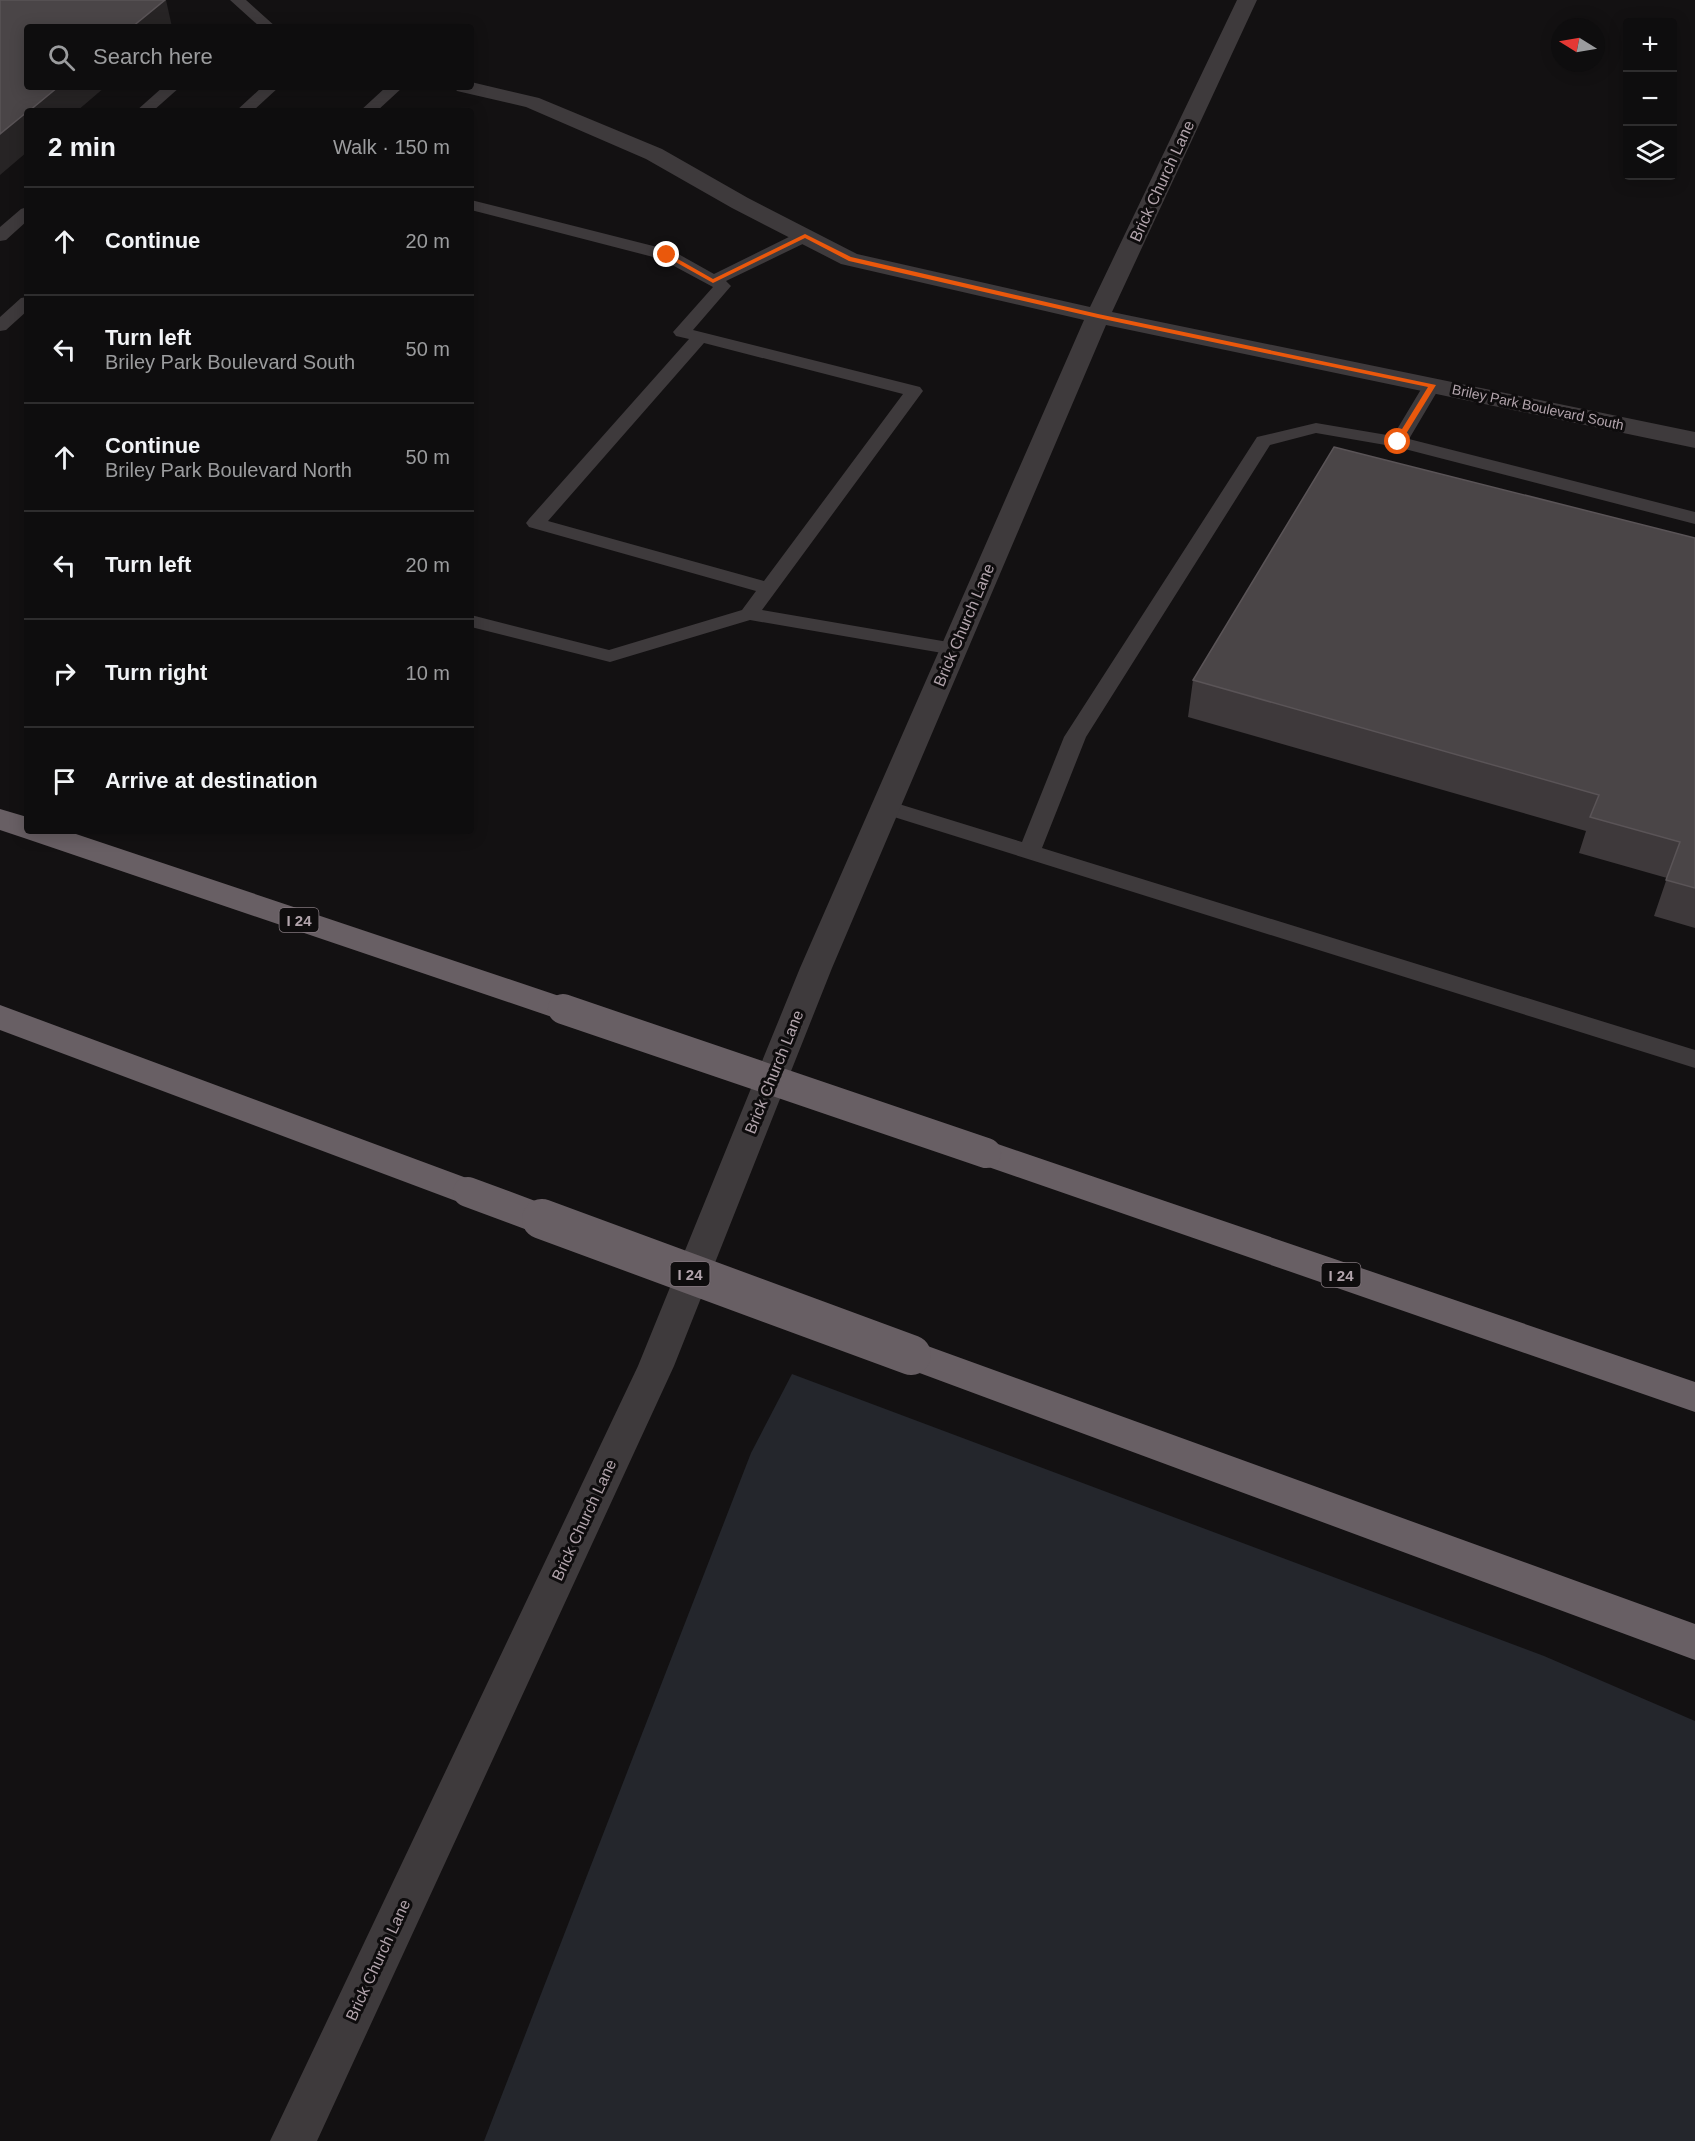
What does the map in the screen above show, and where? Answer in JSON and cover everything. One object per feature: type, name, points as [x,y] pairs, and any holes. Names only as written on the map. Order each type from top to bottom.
[{"type":"highway","points":[[0,819],[24,827]]},
{"type":"highway","name":"I 24","points":[[44,834],[986,1153],[1695,1397]]},
{"type":"highway","name":"I 24","points":[[0,1017],[468,1192],[1695,1642]]},
{"type":"street","name":"Brick Church Lane","points":[[293,2141],[656,1366],[816,968],[1098,316],[1247,0]]},
{"type":"street","name":"Briley Park Boulevard South","points":[[474,89],[532,102],[654,154],[740,203],[849,259],[1098,316],[1695,440]]},
{"type":"lane","points":[[237,0],[265,24]]},
{"type":"lane","points":[[148,108],[168,90]]},
{"type":"lane","points":[[246,108],[268,90]]},
{"type":"lane","points":[[371,108],[392,90]]},
{"type":"lane","points":[[474,206],[667,255],[723,286],[682,332],[914,391],[749,614]]},
{"type":"lane","points":[[0,236],[24,215]]},
{"type":"lane","points":[[713,281],[805,236]]},
{"type":"lane","points":[[0,326],[24,305]]},
{"type":"lane","points":[[700,336],[536,523],[768,588]]},
{"type":"lane","points":[[1398,442],[1432,385]]},
{"type":"lane","points":[[1029,852],[1075,737],[1263,441],[1316,428],[1398,442],[1695,518]]},
{"type":"lane","points":[[474,622],[610,656],[749,614],[954,649]]},
{"type":"lane","points":[[886,807],[1695,1059]]},
{"type":"shaded area","points":[[792,1374],[1544,1656],[1695,1721],[1695,2141],[484,2141],[751,1453]]},
{"type":"building","points":[[0,0],[165,0],[136,24],[24,24],[24,90],[54,90],[33,108],[24,108],[24,114],[0,134]]},
{"type":"building","points":[[1334,447],[1695,538],[1695,888],[1666,880],[1680,842],[1590,817],[1599,795],[1193,680]]},
{"type":"route","points":[[667,255],[713,281],[805,236],[849,259],[1098,316],[1432,385],[1398,442]]}]
